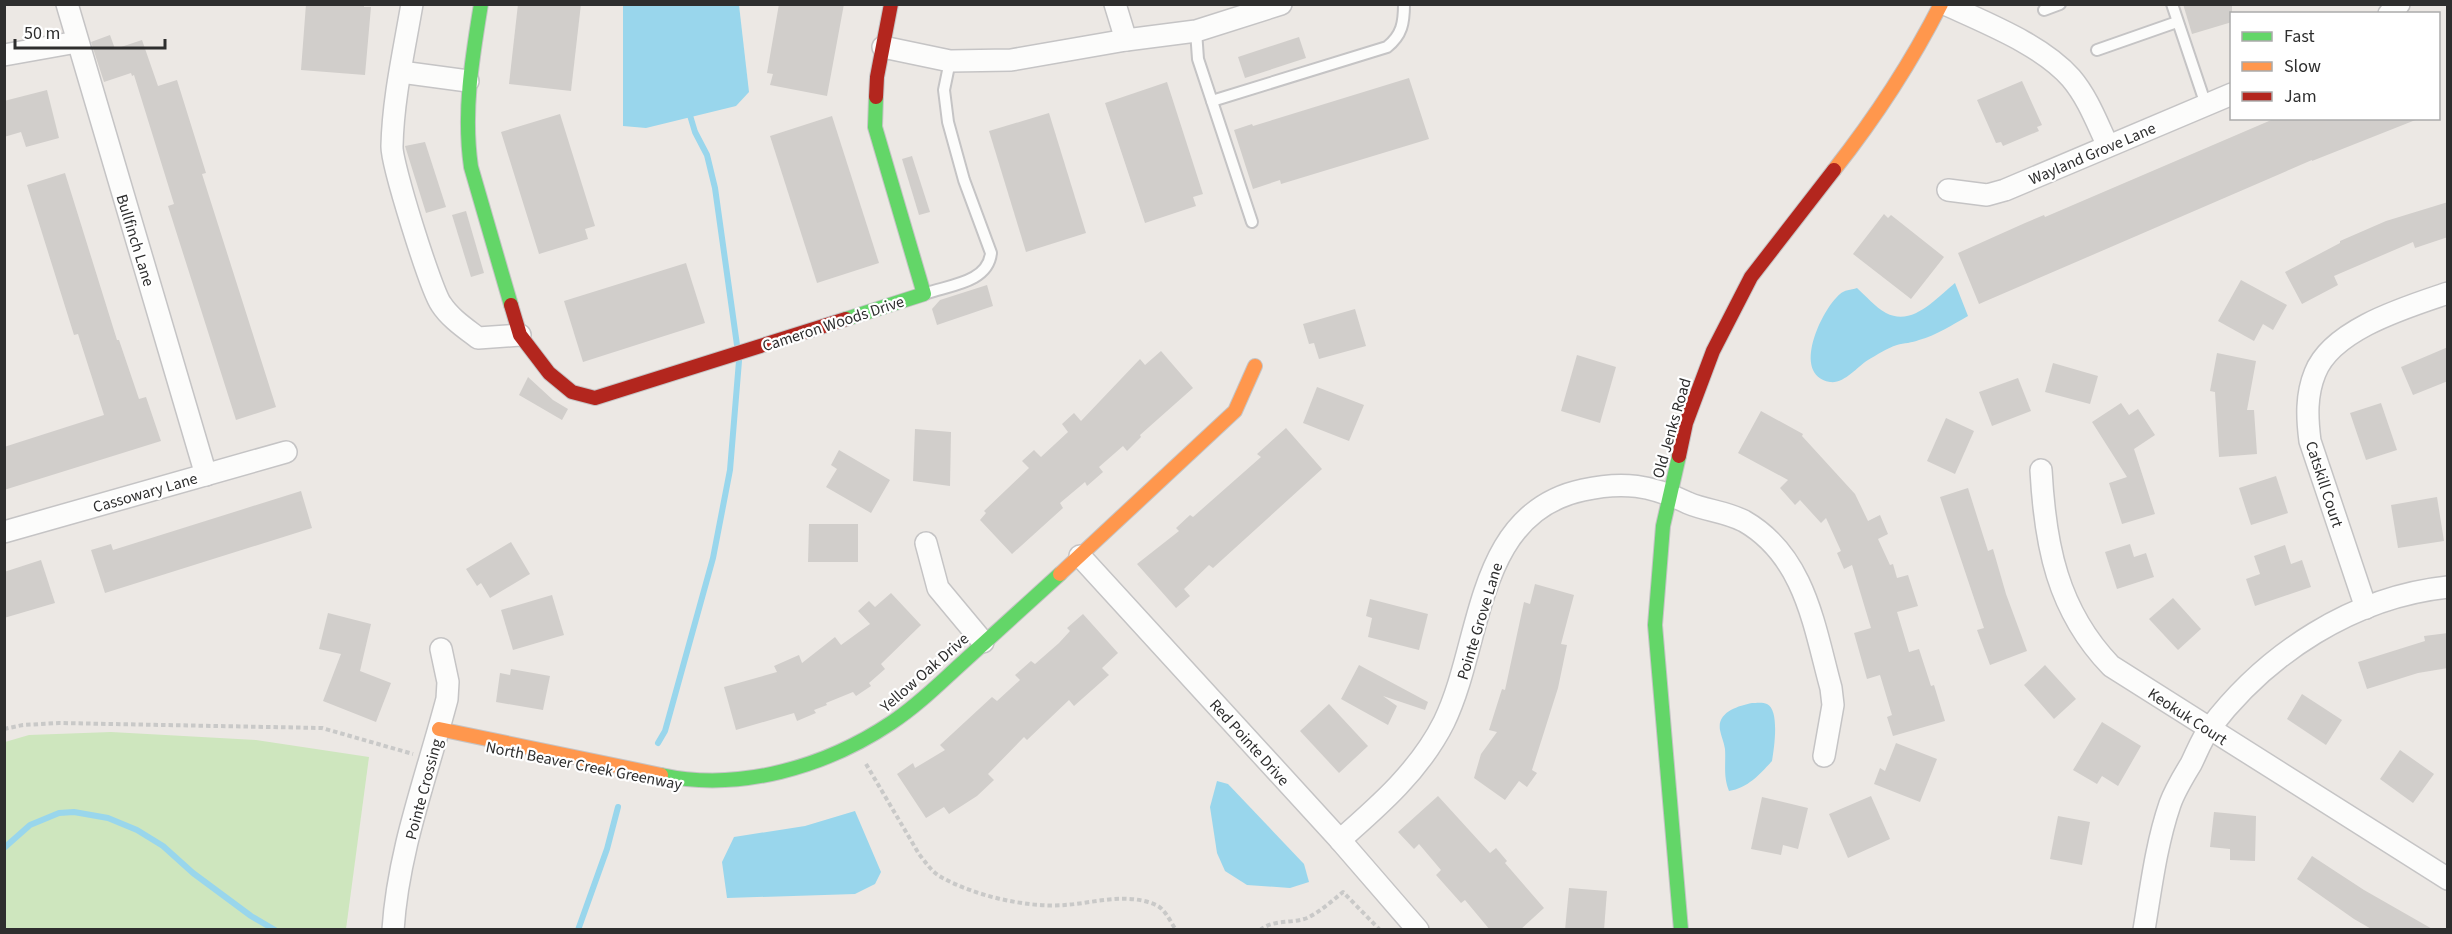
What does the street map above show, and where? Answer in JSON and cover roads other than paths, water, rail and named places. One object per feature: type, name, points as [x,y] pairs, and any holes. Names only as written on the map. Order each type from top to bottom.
[{"type":"street","name":"Bullfinch Lane","points":[[67,4],[206,475]]},
{"type":"street","points":[[412,4],[400,72],[391,149],[416,236],[440,303],[459,323],[478,338],[520,335]]},
{"type":"street","name":"Cameron Woods Drive","points":[[481,4],[468,81],[466,140],[471,167],[520,335],[535,358],[573,393],[595,398],[924,294],[875,127],[877,77],[891,4]]},
{"type":"street","points":[[1115,4],[1126,40]]},
{"type":"street","points":[[883,47],[950,61],[1011,60],[1126,40],[1196,31],[1281,4]]},
{"type":"street","points":[[1943,4],[2035,49],[2059,67],[2085,97],[2108,146]]},
{"type":"street","name":"Old Jenks Road","points":[[1681,930],[1655,625],[1659,554],[1669,494],[1686,423],[1709,361],[1746,286],[1864,132],[1918,50],[1943,4]]},
{"type":"street","points":[[4,55],[77,42]]},
{"type":"street","points":[[400,72],[468,81]]},
{"type":"street","name":"Wayland Grove Lane","points":[[1948,190],[1987,195],[2005,190],[2230,95]]},
{"type":"street","name":"Catskill Court","points":[[2366,608],[2310,441],[2307,420],[2309,393],[2315,371],[2339,342],[2375,321],[2448,292]]},
{"type":"street","name":"Yellow Oak Drive","points":[[439,729],[684,780],[739,779],[778,773],[840,752],[891,723],[920,701],[1080,556],[1235,411],[1255,366]]},
{"type":"street","name":"Cassowary Lane","points":[[4,532],[286,452]]},
{"type":"street","name":"Keokuk Court","points":[[2041,470],[2043,519],[2048,544],[2068,607],[2079,627],[2111,666],[2448,879]]},
{"type":"street","name":"Pointe Grove Lane","points":[[1340,840],[1400,786],[1429,748],[1454,699],[1480,605],[1500,553],[1529,518],[1567,494],[1604,485],[1642,486],[1669,494],[1695,506],[1722,511],[1762,532],[1791,565],[1802,587],[1831,688],[1833,705],[1824,756]]},
{"type":"street","points":[[926,543],[938,588],[983,642]]},
{"type":"street","name":"Red Pointe Drive","points":[[1080,556],[1340,840],[1418,930]]},
{"type":"street","points":[[2144,930],[2157,851],[2170,804],[2209,729],[2248,684],[2271,663],[2323,628],[2366,608],[2402,596],[2448,587]]},
{"type":"street","name":"Pointe Crossing","points":[[393,930],[396,895],[402,866],[447,699],[448,682],[441,649]]},
{"type":"lane","points":[[1212,101],[1387,47],[1397,38],[1403,27],[1404,4]]},
{"type":"lane","points":[[2044,10],[2060,4]]},
{"type":"lane","points":[[2172,4],[2206,105]]},
{"type":"lane","points":[[2097,50],[2178,22]]},
{"type":"lane","points":[[1196,31],[1198,59],[1252,222]]},
{"type":"lane","points":[[924,294],[983,273],[990,264],[991,253],[964,180],[948,122],[944,90],[950,61]]},
{"type":"water","points":[[623,5],[739,5],[749,92],[736,106],[646,128],[623,126]]},
{"type":"water","points":[[1955,283],[1968,316],[1932,335],[1886,350],[1840,380],[1830,382],[1818,377],[1812,367],[1813,341],[1825,313],[1842,293],[1857,288],[1886,313],[1906,316],[1924,309]]},
{"type":"water","points":[[1752,703],[1767,704],[1774,714],[1772,761],[1748,784],[1729,791],[1725,775],[1725,749],[1720,724],[1725,714]]},
{"type":"water","points":[[1217,781],[1228,784],[1304,864],[1309,882],[1290,888],[1247,885],[1225,871],[1217,853],[1210,807]]},
{"type":"water","points":[[855,811],[881,872],[875,884],[855,894],[727,898],[722,862],[734,837],[805,826]]},
{"type":"waterway","points":[[689,112],[695,132],[707,155],[715,188],[737,345]]},
{"type":"waterway","points":[[658,743],[665,731],[713,558],[730,470],[739,361]]},
{"type":"waterway","points":[[578,930],[607,849],[618,807]]},
{"type":"waterway","points":[[4,848],[30,825],[59,813],[74,812],[108,818],[137,830],[163,846],[193,873],[251,916],[275,930]]}]
